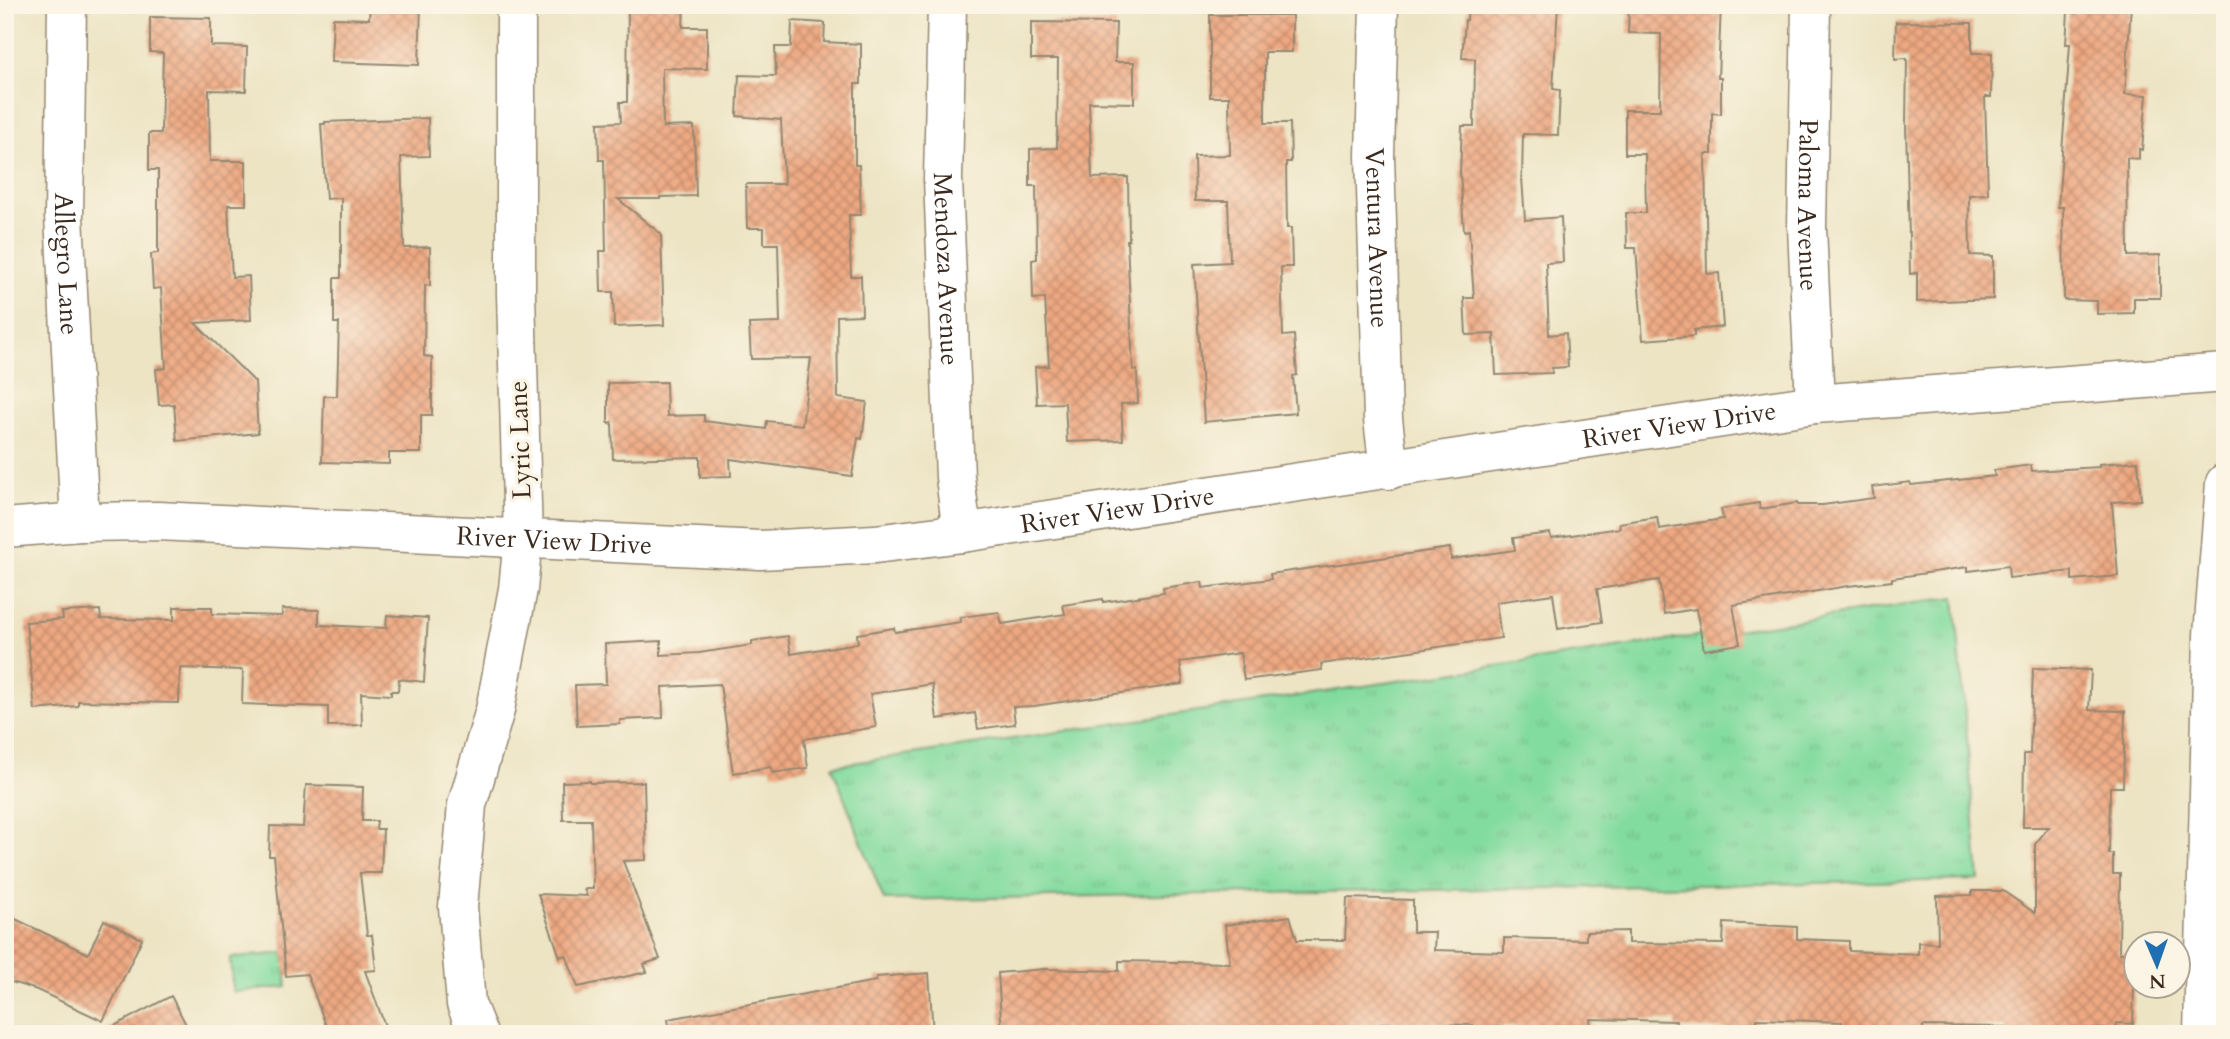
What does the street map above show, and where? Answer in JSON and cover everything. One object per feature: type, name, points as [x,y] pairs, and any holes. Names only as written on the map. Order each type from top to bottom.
[{"type":"street","name":"Allegro Lane","points":[[67,5],[64,216],[80,522]]},
{"type":"street","name":"Lyric Lane","points":[[478,1034],[466,1004],[458,907],[467,804],[495,710],[518,589],[523,539],[516,294],[516,5]]},
{"type":"street","name":"Mendoza Avenue","points":[[947,5],[943,179],[955,477],[962,533]]},
{"type":"street","name":"Ventura Avenue","points":[[1379,5],[1375,156],[1383,419],[1389,470]]},
{"type":"street","name":"Paloma Avenue","points":[[1811,5],[1807,227],[1815,404]]},
{"type":"street","name":"River View Drive","points":[[5,528],[80,522],[158,521],[760,550],[875,544],[1389,470],[1815,404],[2225,373]]},
{"type":"street","points":[[2203,1034],[2215,873],[2213,635],[2225,484]]},
{"type":"green space","points":[[1955,597],[1979,880],[884,900],[832,766]]},
{"type":"green space","points":[[284,953],[287,987],[233,992],[230,958]]},
{"type":"building","points":[[370,5],[421,5],[419,65],[331,62],[333,18],[369,19]]},
{"type":"building","points":[[628,5],[684,5],[683,27],[707,27],[707,69],[662,68],[663,127],[694,126],[696,196],[618,199],[661,234],[664,325],[614,327],[613,292],[601,292],[600,251],[606,251],[604,160],[599,160],[598,123],[621,122],[620,102],[627,102]]},
{"type":"building","points":[[1468,5],[1558,5],[1553,89],[1560,90],[1558,135],[1523,134],[1522,178],[1525,220],[1561,217],[1563,262],[1546,263],[1549,335],[1566,333],[1568,367],[1552,368],[1552,373],[1496,375],[1494,334],[1466,335],[1464,298],[1474,298],[1469,230],[1464,231],[1460,172],[1462,126],[1474,126],[1475,59],[1462,58]]},
{"type":"building","points":[[1629,5],[1721,5],[1718,78],[1721,78],[1721,114],[1712,113],[1712,154],[1705,154],[1707,274],[1719,273],[1723,327],[1694,330],[1694,336],[1643,340],[1636,248],[1627,248],[1626,213],[1646,213],[1645,154],[1625,154],[1625,110],[1660,110],[1661,34],[1628,33]]},
{"type":"building","points":[[2077,5],[2131,5],[2125,94],[2147,95],[2142,150],[2139,149],[2139,159],[2127,158],[2128,256],[2160,255],[2160,298],[2134,298],[2134,313],[2097,314],[2097,301],[2064,300],[2063,207],[2058,207],[2070,44],[2066,44],[2068,12],[2077,13]]},
{"type":"building","points":[[1210,15],[1292,15],[1292,52],[1265,52],[1265,123],[1290,123],[1291,162],[1286,162],[1287,228],[1291,228],[1292,267],[1281,267],[1283,336],[1294,335],[1296,413],[1204,422],[1194,264],[1230,262],[1228,201],[1195,201],[1194,156],[1230,155],[1229,97],[1210,97]]},
{"type":"building","points":[[150,17],[211,18],[211,46],[247,47],[246,91],[209,90],[210,161],[246,161],[246,205],[228,205],[232,277],[249,276],[251,320],[195,323],[255,382],[258,433],[177,441],[174,404],[159,405],[156,369],[166,368],[161,288],[153,289],[151,254],[158,253],[158,170],[149,170],[149,133],[161,133],[163,53],[150,52]]},
{"type":"building","points":[[792,21],[825,23],[824,42],[861,44],[861,84],[855,84],[855,165],[859,165],[861,215],[849,215],[851,276],[861,276],[862,315],[837,316],[838,398],[867,402],[862,439],[858,438],[852,476],[730,459],[731,476],[700,477],[700,457],[613,459],[612,422],[608,423],[608,383],[666,382],[667,416],[704,415],[704,421],[766,429],[767,421],[802,425],[811,358],[751,359],[749,324],[780,323],[778,244],[764,244],[764,228],[747,228],[746,184],[784,184],[781,120],[737,116],[739,75],[776,76],[775,47],[791,47]]},
{"type":"building","points":[[1031,22],[1116,23],[1115,62],[1134,62],[1134,103],[1089,102],[1092,178],[1128,177],[1127,240],[1133,370],[1137,370],[1138,403],[1121,404],[1123,440],[1067,442],[1065,403],[1037,404],[1035,367],[1049,366],[1045,298],[1033,299],[1032,260],[1037,259],[1036,186],[1030,186],[1030,149],[1057,148],[1058,59],[1031,59]]},
{"type":"building","points":[[1896,22],[1972,23],[1972,53],[1992,53],[1991,97],[1985,97],[1988,194],[1969,195],[1969,200],[1970,255],[1993,256],[1993,299],[1917,302],[1917,273],[1910,274],[1907,58],[1895,59]]},
{"type":"building","points":[[428,118],[429,156],[401,157],[404,248],[430,247],[430,286],[425,285],[424,356],[432,357],[432,415],[421,415],[421,453],[389,453],[389,464],[322,462],[324,396],[337,396],[339,323],[334,323],[334,278],[341,278],[341,198],[326,199],[321,124]]},
{"type":"building","points":[[2138,461],[2141,500],[2112,502],[2118,576],[2072,580],[2072,571],[2009,578],[2008,566],[1968,571],[1968,567],[1733,605],[1740,644],[1704,650],[1696,609],[1664,614],[1659,580],[1597,589],[1602,622],[1558,629],[1553,594],[1496,602],[1501,638],[1321,664],[1322,670],[1244,680],[1240,653],[1180,662],[1183,684],[1013,707],[1015,724],[978,729],[975,713],[937,719],[932,684],[870,694],[876,727],[804,739],[808,768],[772,773],[771,767],[733,773],[720,684],[662,687],[663,718],[577,726],[575,685],[606,684],[605,644],[661,641],[661,655],[699,653],[788,636],[791,654],[858,643],[857,634],[894,628],[895,632],[961,622],[960,617],[999,612],[1002,624],[1065,614],[1063,605],[1164,593],[1163,588],[1202,582],[1203,588],[1271,579],[1270,574],[1450,548],[1451,559],[1515,550],[1513,538],[1550,533],[1551,538],[1620,528],[1619,523],[1657,517],[1659,529],[1723,519],[1721,509],[1759,503],[1760,509],[1797,503],[1823,505],[1874,498],[1872,487],[1995,476],[1994,470],[2031,465],[2032,471],[2099,467],[2099,464]]},
{"type":"building","points":[[174,607],[212,607],[212,614],[282,616],[282,609],[319,610],[319,625],[386,628],[387,615],[428,618],[424,682],[399,679],[398,691],[391,691],[391,695],[361,693],[362,725],[328,726],[328,707],[242,704],[243,670],[180,668],[179,703],[78,701],[78,706],[35,710],[26,622],[63,619],[62,612],[100,610],[101,619],[174,620]]},
{"type":"building","points":[[2033,668],[2091,670],[2089,710],[2125,711],[2123,787],[2110,787],[2109,854],[2113,854],[2113,874],[2120,874],[2119,953],[2122,953],[2122,1000],[2134,1000],[2133,1024],[2117,1023],[2116,1030],[2097,1029],[2097,1034],[2006,1034],[2006,1027],[1923,1026],[1922,1034],[1841,1032],[1842,1022],[1757,1019],[1757,1031],[1676,1028],[1676,1021],[1590,1019],[1591,1027],[1473,1027],[1380,1023],[1380,1028],[1342,1028],[1342,1034],[1002,1034],[998,973],[1045,969],[1119,971],[1119,961],[1230,963],[1225,925],[1290,916],[1297,940],[1345,940],[1347,898],[1413,900],[1413,932],[1435,932],[1434,950],[1504,952],[1504,938],[1586,940],[1586,932],[1628,931],[1628,943],[1723,944],[1724,923],[1797,927],[1797,939],[1849,941],[1849,951],[1918,954],[1918,942],[1938,943],[1937,896],[1972,895],[1972,891],[2003,891],[2035,913],[2035,844],[2049,827],[2023,827],[2024,754],[2030,754]]},
{"type":"building","points":[[562,782],[644,782],[646,860],[623,861],[660,959],[644,964],[647,972],[578,987],[566,955],[560,957],[538,894],[587,896],[584,889],[593,889],[591,820],[563,820]]},
{"type":"building","points":[[306,785],[363,787],[362,821],[377,821],[376,829],[383,829],[381,873],[360,873],[367,935],[372,935],[376,970],[365,971],[388,1034],[329,1034],[307,974],[286,976],[274,856],[269,856],[270,826],[303,827]]},
{"type":"building","points":[[5,914],[88,954],[104,920],[142,939],[103,1021],[37,990],[5,980]]},
{"type":"building","points":[[929,973],[933,1034],[670,1034],[668,1019],[876,981],[876,977]]},
{"type":"building","points":[[171,996],[191,1034],[99,1034]]}]
